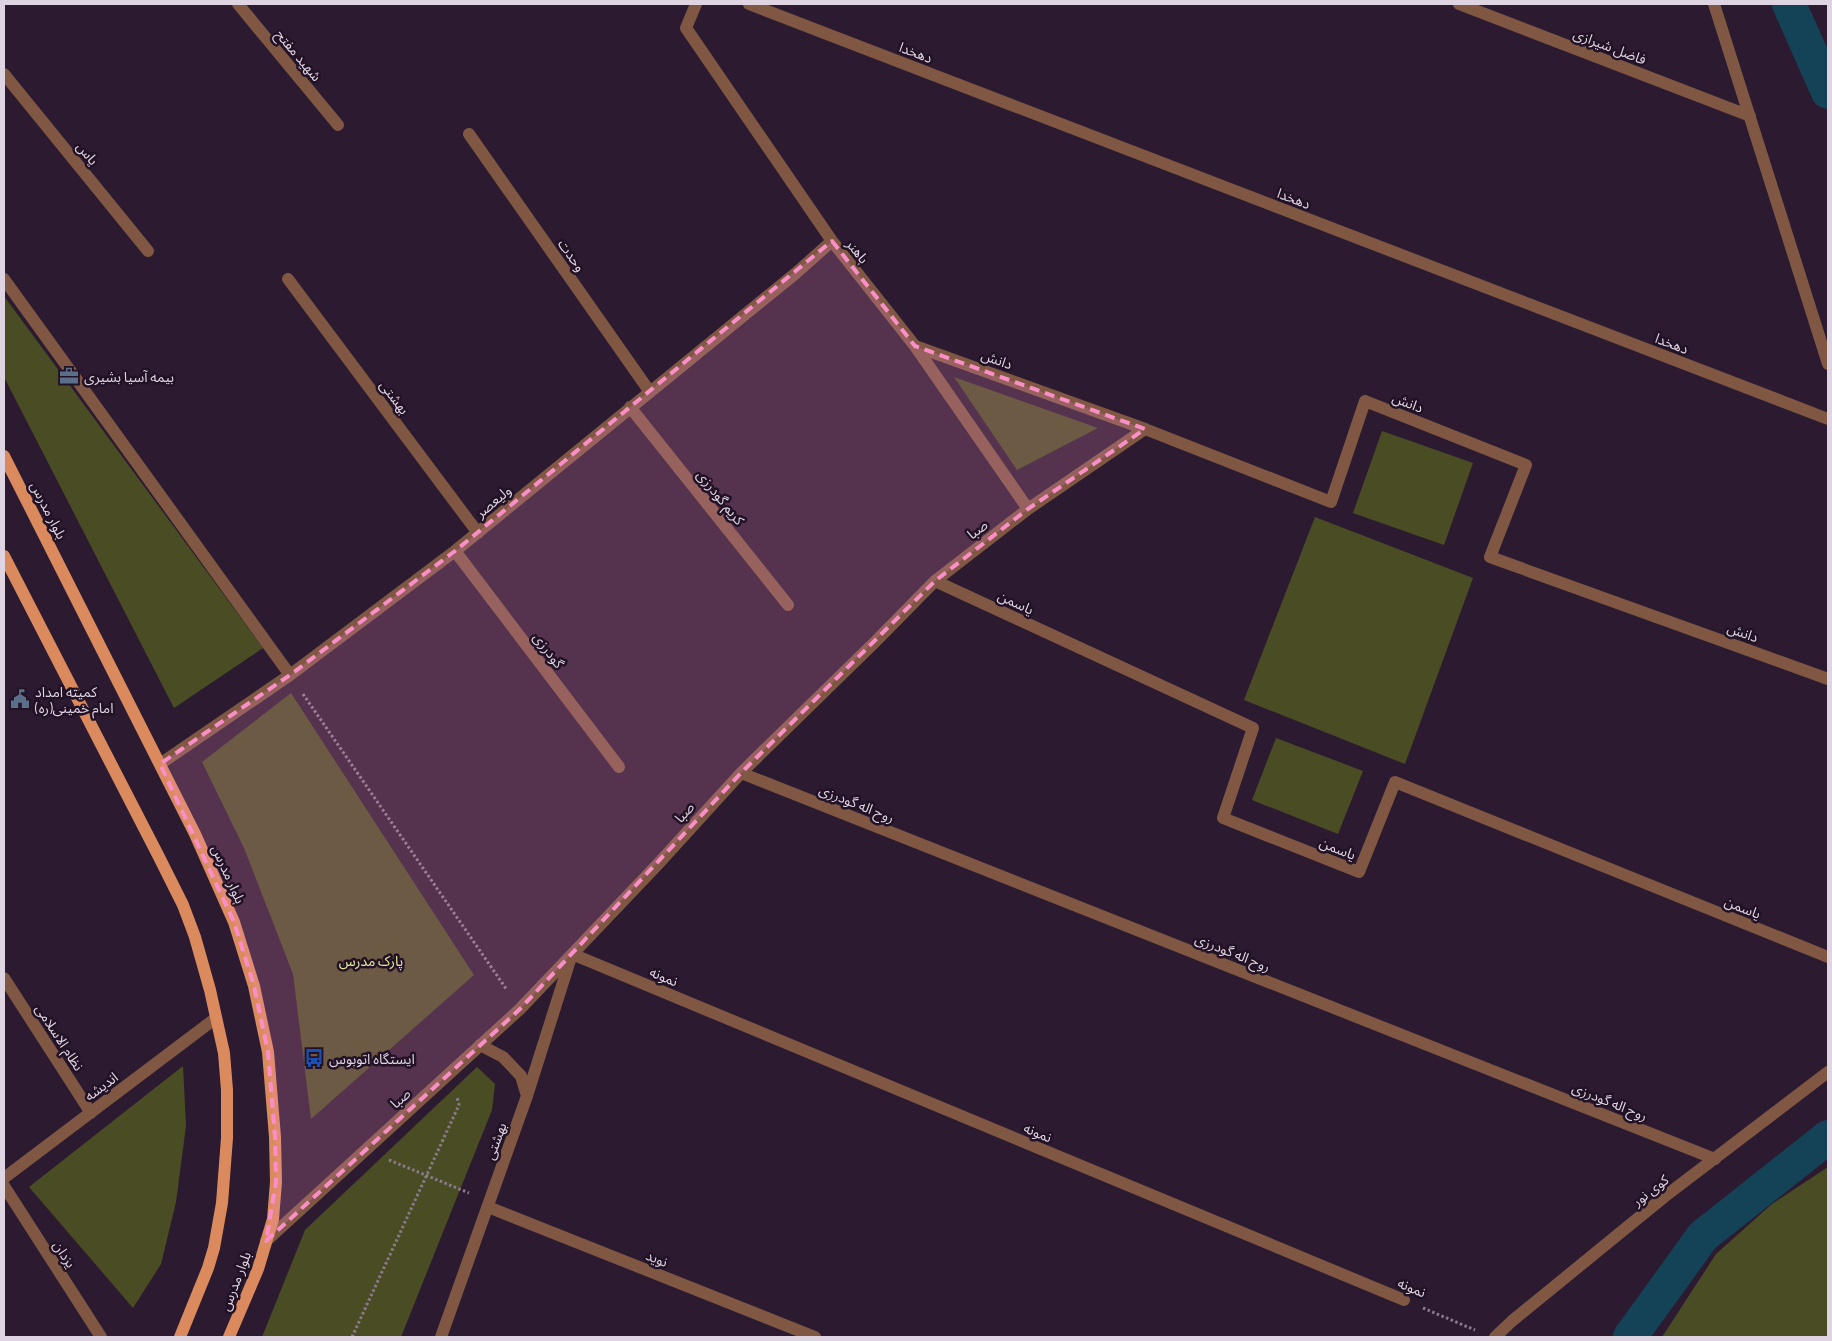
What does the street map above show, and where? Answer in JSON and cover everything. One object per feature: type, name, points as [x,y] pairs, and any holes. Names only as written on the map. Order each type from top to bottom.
[{"type":"main road","name":"بلوار مدرس","points":[[4,456],[195,834],[230,913],[254,986],[268,1052],[275,1137],[276,1192],[273,1219],[258,1269],[229,1337]]},
{"type":"main road","points":[[4,556],[183,905],[195,938],[216,1018],[224,1054],[227,1090],[228,1138],[222,1203],[214,1248],[208,1268],[180,1337]]},
{"type":"street","name":"شهید مفتح","points":[[238,4],[338,125]]},
{"type":"street","name":"باهنر","points":[[696,4],[686,28],[832,241],[915,346],[1028,509]]},
{"type":"street","name":"دهخدا","points":[[749,4],[1828,419]]},
{"type":"street","name":"فاضل شیرازی","points":[[1459,4],[1750,116]]},
{"type":"street","points":[[1714,4],[1828,364]]},
{"type":"street","name":"یاس","points":[[4,74],[148,251]]},
{"type":"street","name":"وحدت","points":[[469,134],[650,392]]},
{"type":"street","name":"ولیعصر","points":[[160,764],[290,675],[455,551],[796,273],[832,241]]},
{"type":"street","points":[[4,279],[290,675]]},
{"type":"street","name":"بهشتی","points":[[288,279],[478,533]]},
{"type":"street","name":"دانش","points":[[915,346],[1145,429],[1330,502],[1364,401],[1526,465],[1490,557],[1828,679]]},
{"type":"street","name":"کریم گودرزی","points":[[630,407],[788,605]]},
{"type":"street","name":"صبا","points":[[266,1241],[520,1009],[740,773],[935,581],[1028,509],[1145,429]]},
{"type":"street","name":"گودرزی","points":[[455,551],[619,767]]},
{"type":"street","name":"یاسمن","points":[[935,581],[1253,728],[1223,818],[1359,872],[1395,782],[1828,957]]},
{"type":"street","name":"روح اله گودرزی","points":[[740,773],[1715,1158]]},
{"type":"street","name":"بهشتی","points":[[441,1337],[527,1096],[572,954]]},
{"type":"street","name":"نمونه","points":[[572,954],[1404,1300]]},
{"type":"street","name":"نظام الاسلامی","points":[[4,978],[91,1113]]},
{"type":"street","name":"اندیشه","points":[[4,1178],[216,1018]]},
{"type":"street","points":[[480,1045],[504,1057],[520,1076],[527,1096]]},
{"type":"street","name":"کوی نور","points":[[1490,1335],[1512,1321],[1649,1210],[1828,1072]]},
{"type":"street","name":"یزدان","points":[[4,1186],[101,1337]]},
{"type":"street","name":"نوید","points":[[489,1204],[815,1337]]},
{"type":"path","points":[[290,675],[520,1009]]},
{"type":"path","points":[[352,1337],[459,1105],[451,1072]]},
{"type":"path","points":[[366,1150],[427,1175],[489,1204]]},
{"type":"path","name":"نمونه","points":[[1404,1300],[1490,1335]]},
{"type":"highlighted area","points":[[832,241],[915,346],[1145,429],[1028,509],[935,581],[741,773],[520,1009],[266,1241],[276,1182],[275,1137],[268,1052],[254,986],[234,922],[160,764],[290,675],[455,551]]},
{"type":"green space","points":[[4,296],[263,648],[174,708],[4,377]]},
{"type":"green space","points":[[954,377],[1098,428],[1017,470]]},
{"type":"green space","points":[[1382,431],[1473,463],[1444,545],[1353,513]]},
{"type":"green space","points":[[1315,517],[1473,578],[1405,764],[1244,700]]},
{"type":"green space","name":"پارک مدرس","points":[[291,693],[474,975],[311,1119],[293,974],[244,848],[202,762]]},
{"type":"green space","points":[[1276,738],[1363,771],[1338,834],[1252,800]]},
{"type":"green space","points":[[183,1066],[186,1126],[176,1202],[161,1264],[133,1308],[29,1187]]},
{"type":"green space","points":[[477,1067],[495,1084],[492,1110],[401,1337],[262,1337],[305,1230]]},
{"type":"green space","points":[[1828,1167],[1828,1337],[1662,1337],[1716,1254],[1772,1204]]},
{"type":"waterway","points":[[1789,4],[1828,92]]},
{"type":"waterway","points":[[1630,1337],[1703,1236],[1828,1137]]},
{"type":"place","name":"بیمه آسیا بشیری","points":[[69,376]]},
{"type":"place","name":"کمیته امداد امام خمینی(ره)","points":[[20,699]]},
{"type":"place","name":"ایستگاه اتوبوس","points":[[314,1058]]}]
